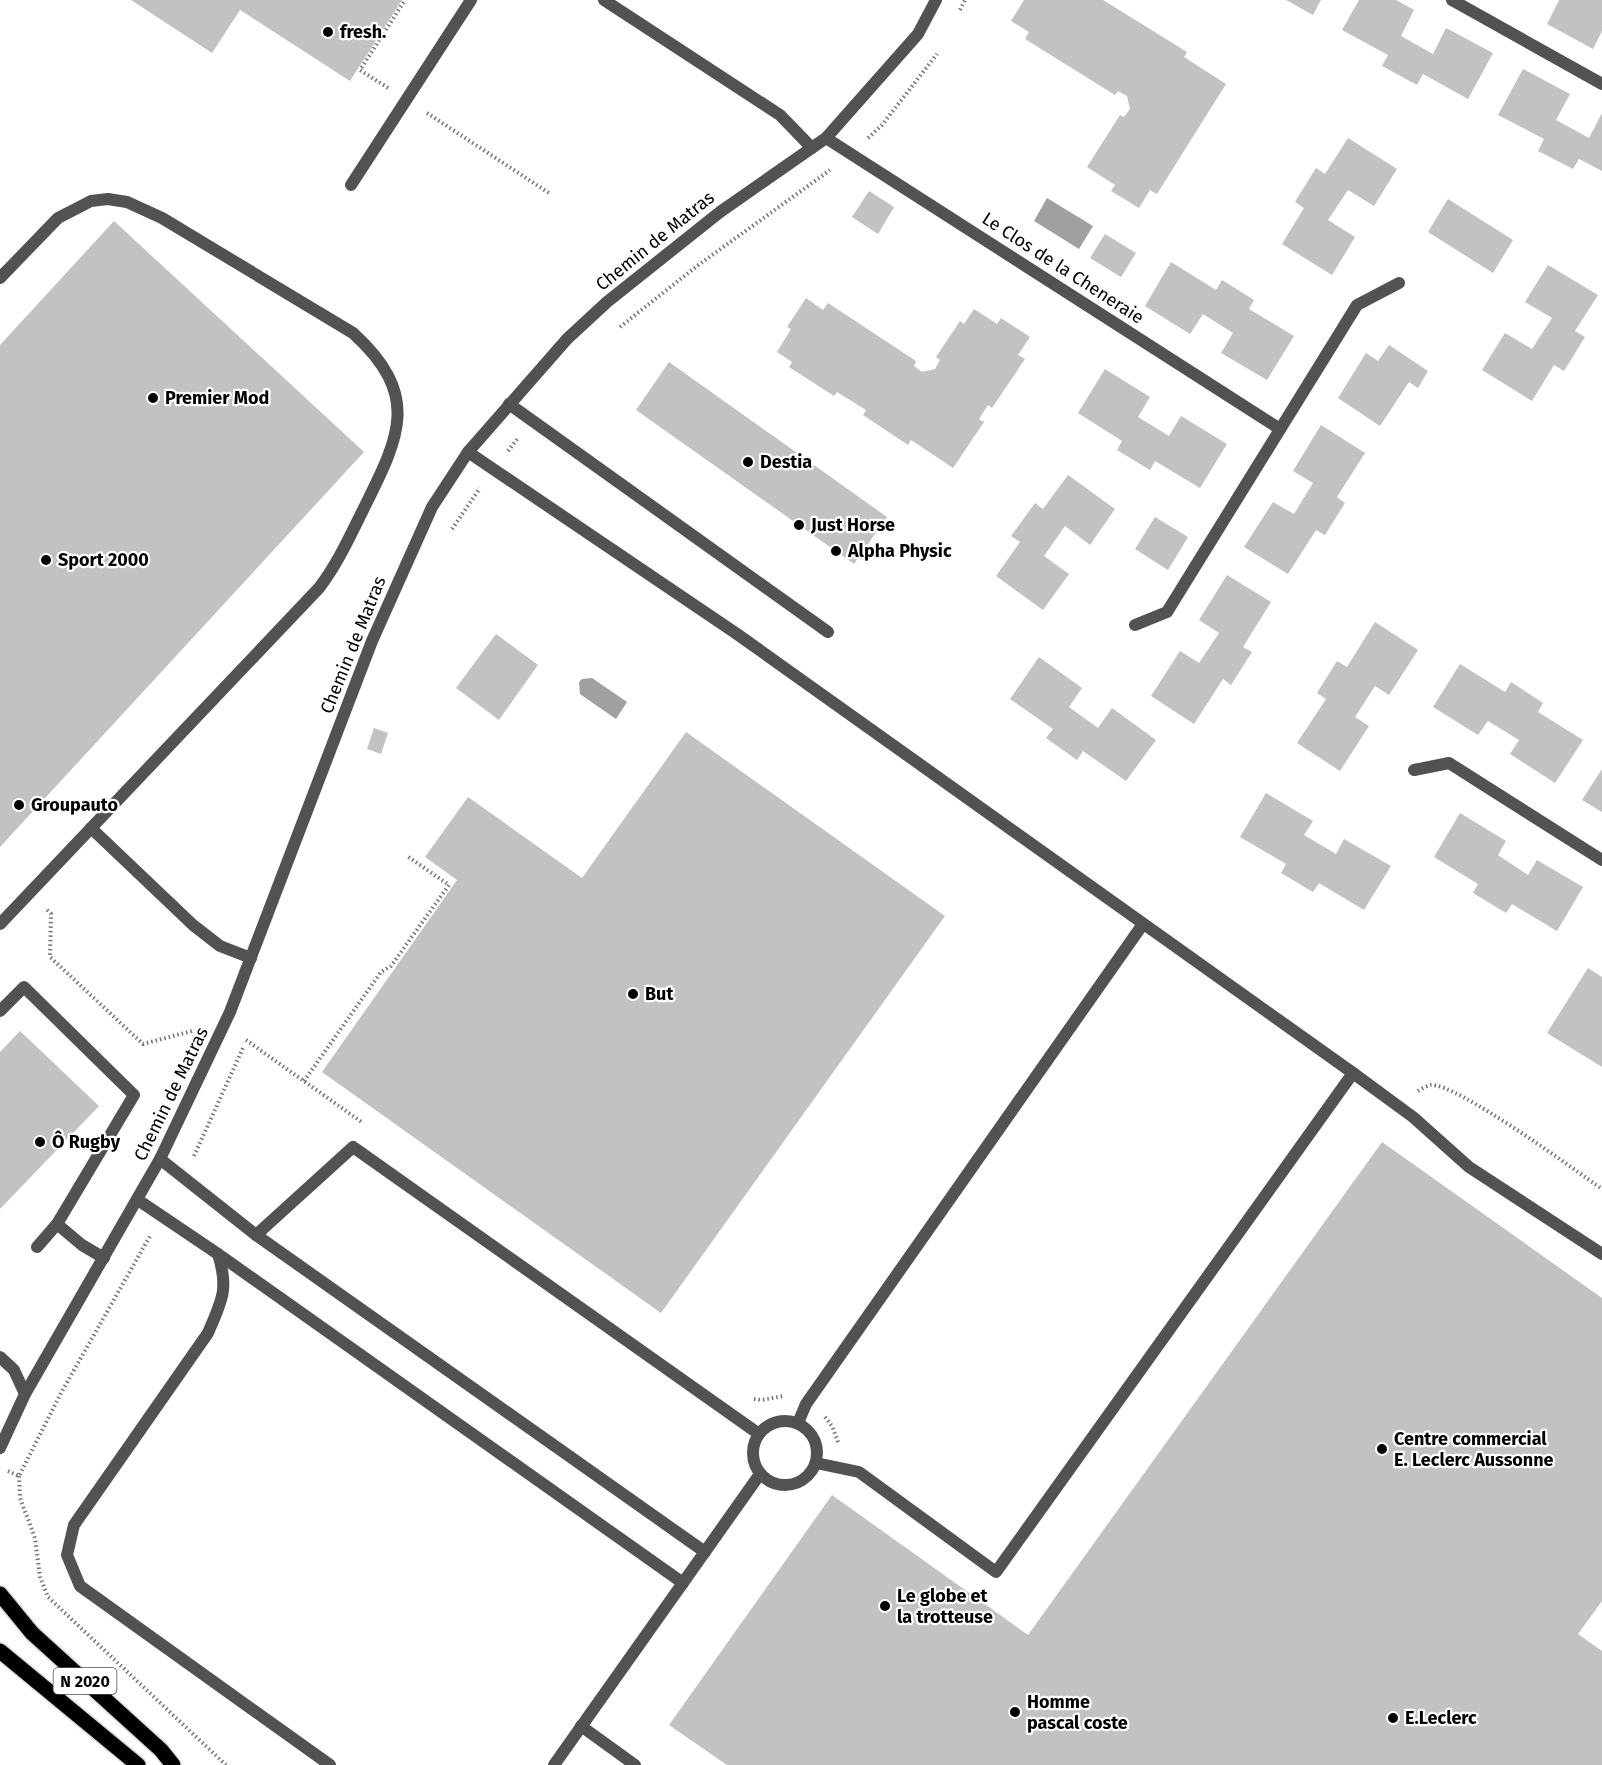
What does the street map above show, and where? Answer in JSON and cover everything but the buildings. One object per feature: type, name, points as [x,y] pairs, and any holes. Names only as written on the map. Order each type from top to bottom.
[{"type":"main road","name":"N 2020","points":[[0,1594],[32,1633],[161,1750],[173,1765]]},
{"type":"main road","name":"N 2020","points":[[0,1651],[138,1765]]},
{"type":"street","points":[[351,185],[471,0]]},
{"type":"street","points":[[604,0],[775,112],[812,148]]},
{"type":"street","name":"Chemin de Matras","points":[[0,1448],[25,1394],[160,1159],[230,1011],[372,641],[432,507],[468,452],[567,339],[607,302],[720,212],[826,138],[918,34],[936,0]]},
{"type":"street","points":[[1452,0],[1602,84]]},
{"type":"street","name":"Le Clos de la Cheneraie","points":[[826,138],[1280,429]]},
{"type":"street","points":[[0,278],[58,218],[74,208],[108,199],[127,202],[162,218],[342,325],[372,350],[387,370],[396,398],[398,426],[389,454],[335,567],[319,588],[0,924]]},
{"type":"street","points":[[1134,625],[1167,612],[1357,305],[1399,283]]},
{"type":"street","points":[[509,404],[828,632]]},
{"type":"street","points":[[468,452],[737,634],[1353,1073],[1402,1109],[1469,1167],[1602,1254]]},
{"type":"street","points":[[1414,770],[1449,763],[1602,860]]},
{"type":"street","points":[[92,828],[193,925],[220,946],[251,958]]},
{"type":"street","points":[[798,1423],[806,1404],[1143,924]]},
{"type":"street","points":[[0,1011],[24,987],[134,1095],[57,1224],[37,1247]]},
{"type":"street","points":[[816,1463],[859,1472],[996,1572],[1353,1073]]},
{"type":"street","points":[[256,1234],[353,1147],[759,1434]]},
{"type":"street","points":[[160,1159],[256,1234],[705,1552]]},
{"type":"street","points":[[138,1200],[218,1254],[683,1583]]},
{"type":"street","points":[[57,1224],[104,1258]]},
{"type":"street","points":[[218,1254],[225,1278],[220,1306],[208,1333],[74,1525],[67,1555],[80,1586],[330,1765]]},
{"type":"street","points":[[0,1357],[14,1370],[25,1394]]},
{"type":"street","points":[[777,1422],[798,1423],[812,1435],[816,1444],[816,1463],[802,1481],[791,1485],[769,1481],[760,1474],[756,1467],[753,1450],[759,1434],[777,1422]]},
{"type":"street","points":[[554,1765],[760,1474]]},
{"type":"street","points":[[581,1726],[635,1765]]},
{"type":"path","points":[[405,0],[360,70],[549,193]]},
{"type":"path","points":[[955,20],[966,0]]},
{"type":"path","points":[[610,334],[697,266],[850,154],[882,125],[939,51]]},
{"type":"path","points":[[448,537],[458,518],[532,421]]},
{"type":"path","points":[[304,1081],[381,972],[391,966],[449,885],[407,856]]},
{"type":"path","points":[[29,894],[51,914],[50,957],[144,1044],[192,1031]]},
{"type":"path","points":[[183,1178],[205,1137],[250,1030]]},
{"type":"path","points":[[246,1040],[370,1128]]},
{"type":"path","points":[[1402,1109],[1412,1094],[1430,1085],[1445,1088],[1469,1101],[1602,1189]]},
{"type":"path","points":[[8,1471],[19,1476],[61,1393],[161,1216]]},
{"type":"path","points":[[747,1395],[761,1400],[786,1396],[820,1412],[832,1426],[840,1453],[838,1467]]},
{"type":"shaded area","points":[[1047,198],[1093,226],[1079,249],[1034,221]]},
{"type":"shaded area","points":[[592,678],[627,702],[616,719],[580,694],[579,682],[582,679]]},
{"type":"place","name":"fresh.","points":[[328,32]]},
{"type":"place","name":"Premier Mod","points":[[153,398]]},
{"type":"place","name":"Destia","points":[[748,462]]},
{"type":"place","name":"Just Horse","points":[[799,525]]},
{"type":"place","name":"Alpha Physic","points":[[836,551]]},
{"type":"place","name":"Sport 2000","points":[[46,560]]},
{"type":"place","name":"Groupauto","points":[[19,805]]},
{"type":"place","name":"But","points":[[633,994]]},
{"type":"place","name":"Ô Rugby","points":[[40,1142]]},
{"type":"place","name":"Centre commercial E. Leclerc Aussonne","points":[[1382,1449]]},
{"type":"place","name":"Le globe et la trotteuse","points":[[885,1606]]},
{"type":"place","name":"Homme pascal coste","points":[[1015,1712]]},
{"type":"place","name":"E.Leclerc","points":[[1393,1718]]}]
